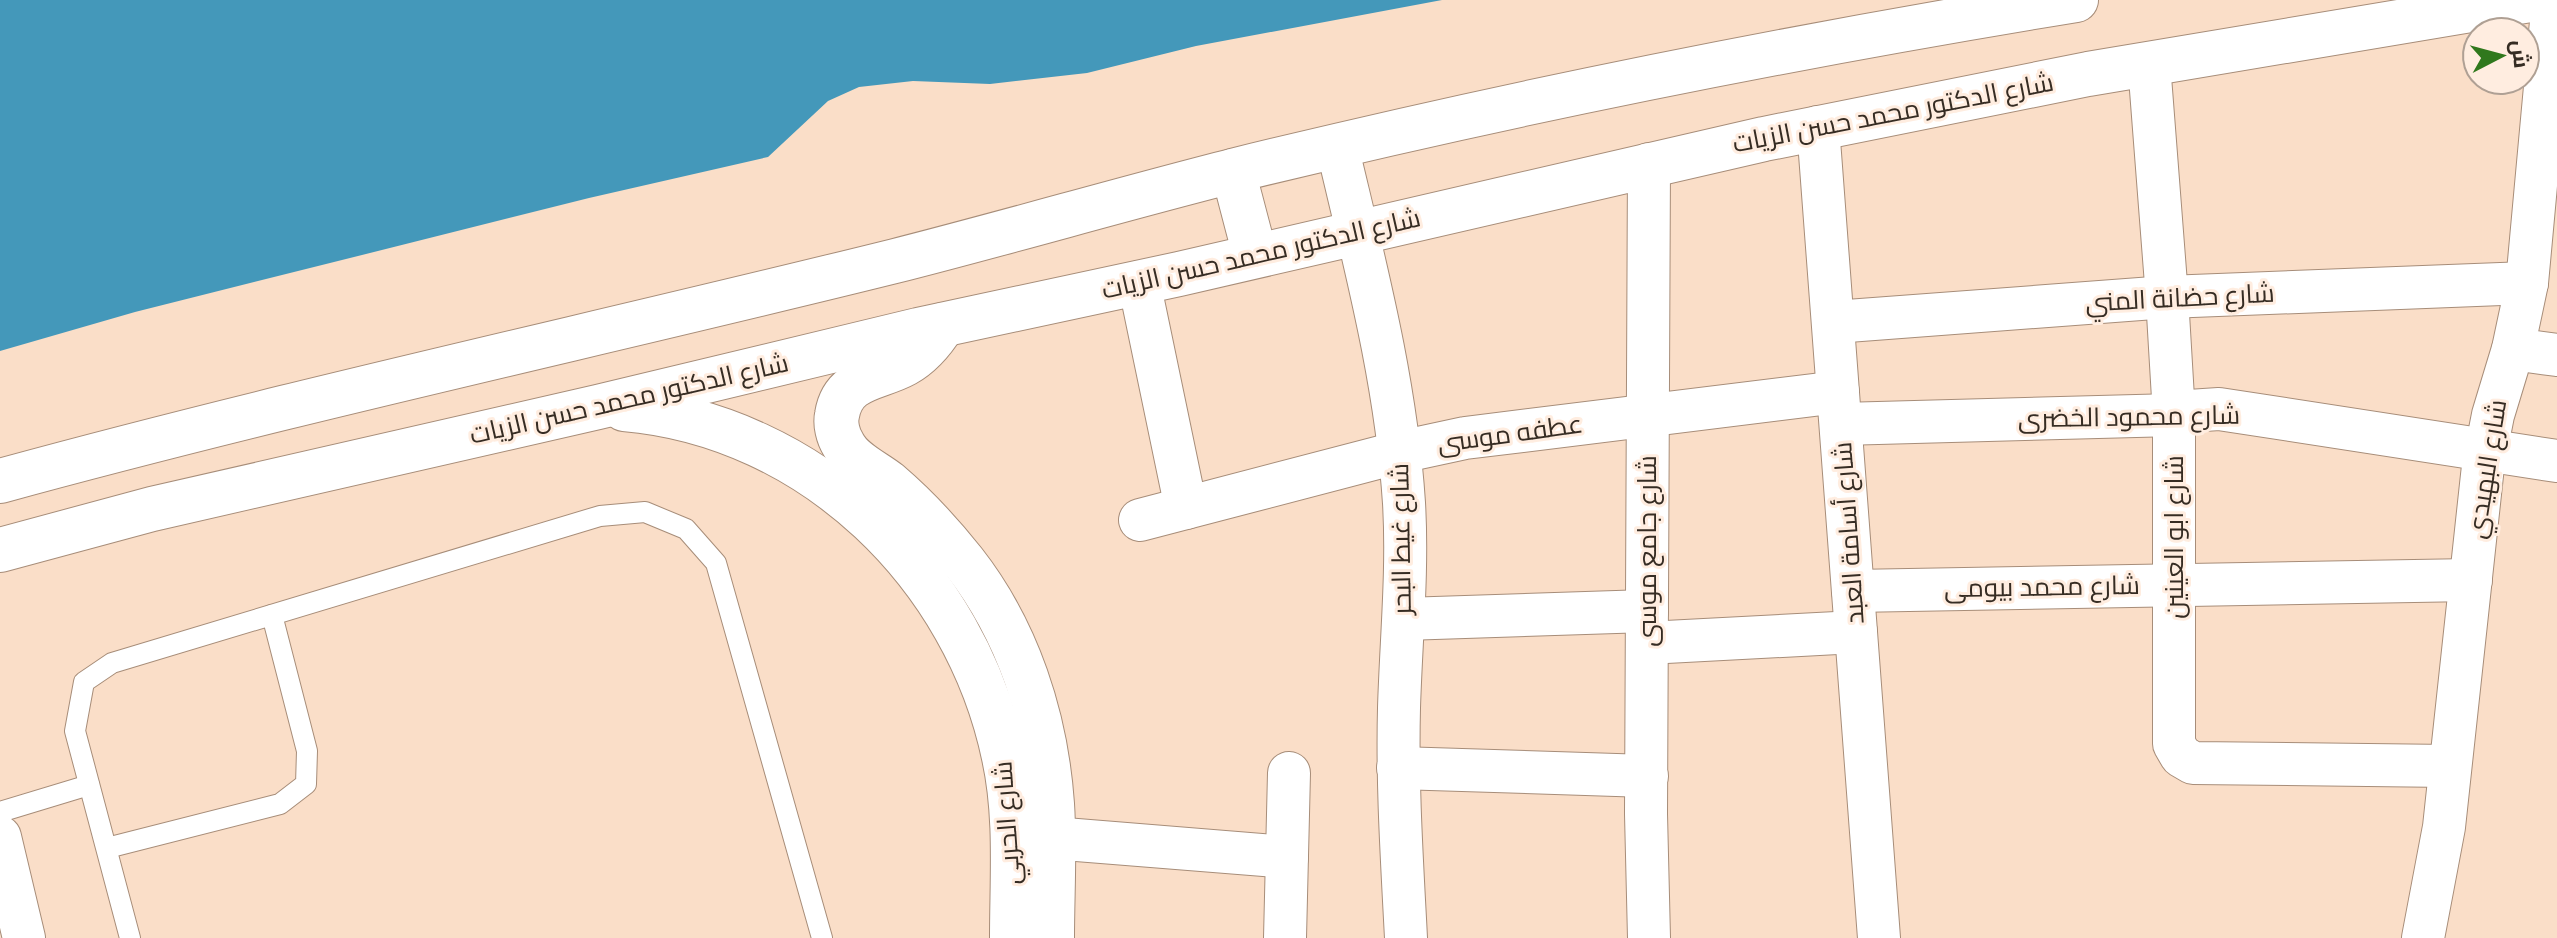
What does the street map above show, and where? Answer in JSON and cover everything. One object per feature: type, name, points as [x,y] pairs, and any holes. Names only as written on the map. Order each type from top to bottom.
[{"type":"street","points":[[0,481],[143,443],[901,259],[1337,146],[1693,69],[2076,0]]},
{"type":"street","name":"شارع الدكتور محمد حسن الزيات","points":[[0,550],[152,509],[943,324],[1818,127],[2149,64],[2530,0]]},
{"type":"street","name":"شارع البهيدي","points":[[2423,938],[2441,851],[2487,450],[2546,199],[2553,0]]},
{"type":"street","name":"شارع ابو العينين","points":[[2149,64],[2174,415],[2174,744],[2181,756],[2193,763],[2450,766]]},
{"type":"street","name":"شارع أسامة العبد","points":[[1818,127],[1879,938]]},
{"type":"street","name":"شارع غيط البحر","points":[[1337,146],[1384,342],[1400,452],[1405,533],[1398,768],[1406,938]]},
{"type":"street","name":"شارع جامع موسى","points":[[1649,164],[1649,938]]},
{"type":"street","points":[[1233,171],[1255,255]]},
{"type":"street","points":[[1139,282],[1186,508]]},
{"type":"street","name":"شارع حضانة المني","points":[[1834,322],[2167,297],[2527,283]]},
{"type":"street","name":"شارع الحربي","points":[[943,324],[937,336],[917,356],[895,369],[856,383],[846,392],[836,418],[837,432],[851,456],[897,490],[929,520],[983,590],[1011,641],[1033,695],[1046,751],[1052,809],[1052,938]]},
{"type":"street","points":[[2513,349],[2557,355]]},
{"type":"street","name":"شارع الحربي","points":[[598,407],[660,415],[722,431],[780,456],[859,510],[904,554],[942,604],[973,660],[997,726],[1005,760],[1012,829],[1012,938]]},
{"type":"street","name":"عطفه موسى","points":[[1140,520],[1465,438],[1648,416],[1840,408]]},
{"type":"street","name":"شارع محمود الخضرى","points":[[1840,408],[2174,415],[2219,409],[2557,461]]},
{"type":"street","name":"شارع محمد بيومى","points":[[1853,591],[2471,580]]},
{"type":"street","points":[[1404,619],[1856,632]]},
{"type":"street","points":[[973,660],[1011,641]]},
{"type":"street","points":[[1398,768],[1647,776]]},
{"type":"street","points":[[1285,938],[1289,773]]},
{"type":"street","points":[[0,837],[24,938]]},
{"type":"street","points":[[1052,838],[1287,857]]},
{"type":"lane","points":[[130,938],[75,731],[84,682],[112,663],[600,516],[645,512],[686,529],[716,563],[822,938]]},
{"type":"lane","points":[[107,848],[280,804],[306,784],[307,751],[272,615]]},
{"type":"lane","points":[[0,812],[89,785]]},
{"type":"water","points":[[0,0],[1442,0],[1196,46],[1087,73],[990,84],[913,81],[859,87],[828,101],[768,157],[589,198],[135,312],[0,351]]}]
